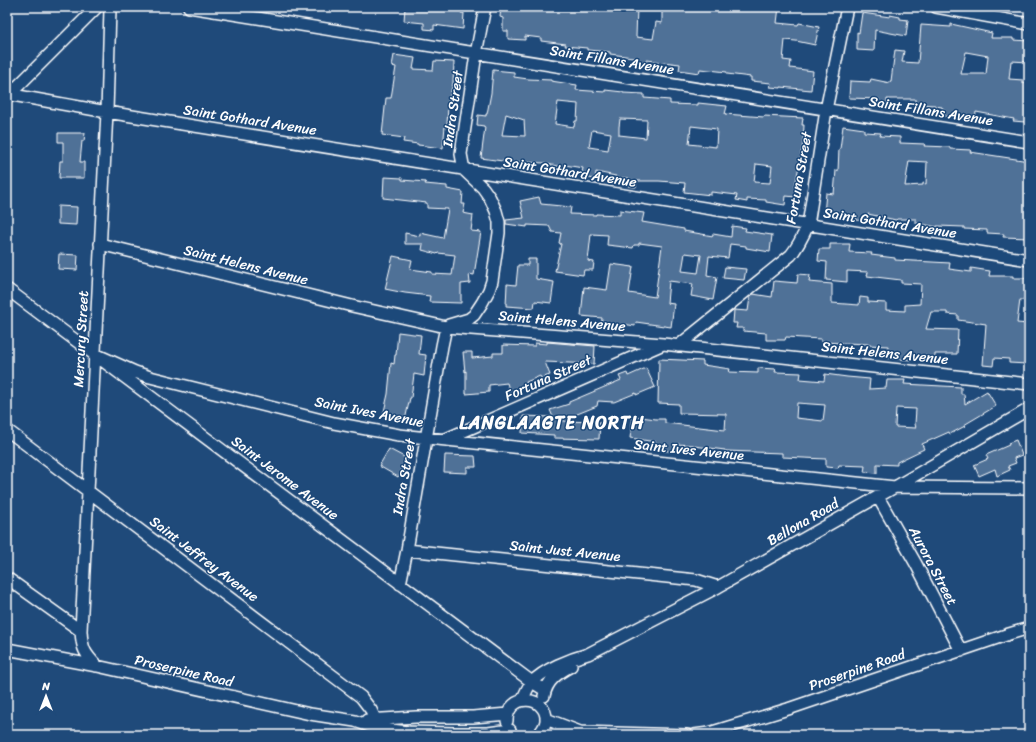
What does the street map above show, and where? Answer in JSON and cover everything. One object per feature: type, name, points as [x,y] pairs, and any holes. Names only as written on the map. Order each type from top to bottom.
[{"type":"street","points":[[8,95],[97,7]]},
{"type":"street","name":"Saint Fillans Avenue","points":[[190,7],[1029,142]]},
{"type":"street","name":"Indra Street","points":[[464,170],[461,154],[476,54],[485,7]]},
{"type":"street","name":"Fortuna Street","points":[[678,346],[791,255],[799,244],[808,225],[826,110],[847,7]]},
{"type":"street","points":[[936,7],[1029,24]]},
{"type":"street","name":"Mercury Street","points":[[97,666],[87,656],[83,646],[81,631],[107,112],[109,8]]},
{"type":"street","name":"Saint Gothard Avenue","points":[[8,95],[464,170],[1029,260]]},
{"type":"street","points":[[446,326],[469,319],[474,315],[492,282],[497,248],[499,222],[496,211],[483,188],[464,170]]},
{"type":"street","name":"Saint Helens Avenue","points":[[100,244],[344,304],[446,326],[663,344],[1029,384]]},
{"type":"street","name":"Saint Jerome Avenue","points":[[7,289],[400,584],[532,682],[545,690]]},
{"type":"street","name":"Indra Street","points":[[400,584],[446,326]]},
{"type":"street","name":"Fortuna Street","points":[[445,440],[663,344]]},
{"type":"street","name":"Saint Ives Avenue","points":[[94,354],[135,372],[334,423],[399,436],[895,487],[1029,488]]},
{"type":"street","name":"Bellona Road","points":[[532,682],[555,667],[577,657],[588,654],[718,587],[878,497],[1029,409]]},
{"type":"street","name":"Saint Jeffrey Avenue","points":[[7,430],[361,697],[371,710],[375,719]]},
{"type":"street","name":"Aurora Street","points":[[878,497],[916,564],[961,651]]},
{"type":"street","name":"Saint Just Avenue","points":[[407,550],[696,580],[718,587]]},
{"type":"street","points":[[7,578],[81,631]]},
{"type":"street","name":"Proserpine Road","points":[[694,735],[709,734],[788,709],[1029,628]]},
{"type":"street","name":"Proserpine Road","points":[[7,649],[97,666],[310,714],[355,721],[375,728],[416,732],[513,734],[507,719],[508,714],[473,717],[416,717],[355,721]]},
{"type":"street","name":"Bellona Road","points":[[545,690],[547,684],[556,675],[580,661],[588,654]]},
{"type":"street","points":[[522,700],[532,682]]},
{"type":"street","points":[[542,708],[545,690]]},
{"type":"street","points":[[508,714],[513,705],[522,700],[530,700],[537,703],[545,713],[546,719],[543,730],[539,734]]},
{"type":"street","points":[[546,719],[580,732]]},
{"type":"street","points":[[539,734],[569,735],[580,732],[687,735]]},
{"type":"building","points":[[405,7],[462,7],[461,13],[464,13],[463,29],[434,25],[434,30],[424,29],[424,23],[404,21]]},
{"type":"building","points":[[501,7],[637,7],[636,37],[653,39],[656,22],[662,23],[662,7],[779,7],[777,23],[798,25],[799,23],[819,27],[815,45],[785,40],[783,60],[791,61],[790,68],[813,71],[811,90],[770,87],[771,83],[751,81],[751,77],[727,74],[727,72],[700,69],[699,73],[679,70],[680,64],[647,60],[646,62],[633,61],[633,57],[610,54],[610,52],[587,50],[587,48],[565,46],[566,44],[541,41],[541,38],[525,36],[525,40],[508,39],[508,31],[503,31],[503,18],[500,17]]},
{"type":"building","points":[[862,13],[890,17],[890,15],[908,20],[906,36],[875,30],[874,51],[857,50],[857,32],[859,33]]},
{"type":"building","points":[[951,24],[992,33],[991,38],[1013,38],[1013,40],[1029,41],[1029,62],[1011,61],[1009,79],[1023,80],[1023,83],[1029,83],[1029,121],[1013,121],[1014,119],[976,112],[975,119],[953,114],[953,117],[944,116],[944,109],[942,107],[935,105],[915,104],[915,99],[887,99],[887,105],[878,104],[879,99],[849,98],[850,81],[870,82],[871,79],[890,83],[895,50],[904,51],[902,62],[918,63],[921,25],[951,27]],"holes":[[[966,52],[988,56],[986,74],[961,74]]]},
{"type":"building","points":[[394,55],[415,58],[413,69],[433,70],[434,61],[454,62],[453,83],[448,103],[447,126],[445,126],[443,148],[403,142],[404,138],[382,135],[386,98],[391,98],[396,67],[392,66]]},
{"type":"building","points":[[493,70],[514,72],[514,77],[551,80],[577,85],[576,90],[605,92],[605,90],[644,94],[644,98],[670,100],[670,104],[698,105],[698,103],[727,106],[725,114],[803,118],[803,143],[795,187],[797,188],[796,197],[786,196],[785,205],[766,202],[766,200],[747,199],[747,202],[736,200],[737,195],[711,192],[711,195],[684,192],[685,183],[637,181],[636,187],[628,186],[629,178],[616,178],[616,176],[596,172],[595,179],[581,177],[583,168],[565,165],[564,167],[546,163],[517,163],[481,158],[485,127],[477,125],[478,115],[486,116],[491,93]],"holes":[[[558,102],[578,104],[577,121],[575,121],[574,127],[555,124]],[[506,114],[524,120],[525,136],[502,135]],[[620,119],[647,120],[646,138],[619,135]],[[691,126],[717,129],[716,147],[689,144]],[[592,130],[611,133],[608,150],[589,147]],[[756,164],[772,166],[770,183],[754,182]]]},
{"type":"building","points":[[843,126],[864,129],[864,132],[881,133],[880,136],[900,137],[900,143],[950,147],[950,149],[971,150],[970,152],[1029,161],[1029,238],[1003,237],[1004,234],[987,233],[987,230],[964,229],[964,227],[937,227],[916,223],[916,219],[896,220],[868,214],[868,221],[856,220],[857,217],[824,214],[826,193],[834,194]],"holes":[[[909,161],[927,162],[926,184],[923,183],[923,185],[905,186]]]},
{"type":"building","points":[[58,133],[85,133],[84,141],[82,141],[80,162],[84,162],[84,178],[59,178],[60,161],[63,161],[63,142],[58,142]]},
{"type":"building","points":[[384,177],[426,182],[425,184],[447,186],[447,189],[463,192],[462,204],[465,204],[463,213],[473,215],[471,231],[481,232],[474,275],[469,274],[470,283],[461,284],[461,303],[429,302],[430,296],[385,289],[393,256],[412,260],[410,269],[432,272],[432,274],[452,275],[455,255],[437,254],[422,250],[423,244],[405,244],[405,233],[420,236],[420,233],[443,238],[448,209],[427,208],[427,203],[383,198]]},
{"type":"building","points":[[539,197],[541,204],[571,207],[570,214],[620,215],[620,210],[644,213],[642,222],[684,229],[684,231],[713,236],[713,234],[731,237],[732,226],[746,228],[745,231],[772,235],[770,252],[730,244],[728,258],[709,256],[707,275],[717,277],[713,300],[691,296],[693,284],[669,281],[667,303],[674,304],[671,327],[636,322],[635,326],[623,324],[622,328],[610,325],[609,328],[601,326],[602,318],[581,316],[584,287],[607,290],[611,264],[633,267],[629,293],[655,297],[662,246],[639,243],[639,245],[634,245],[633,248],[607,245],[608,235],[591,234],[588,261],[594,262],[593,270],[584,270],[583,275],[555,271],[561,244],[559,243],[561,233],[552,232],[549,226],[527,225],[527,227],[506,224],[506,220],[524,218],[520,201]],"holes":[[[685,253],[701,255],[698,273],[682,271]]]},
{"type":"building","points":[[58,206],[77,207],[76,225],[58,224]]},
{"type":"building","points":[[830,244],[850,244],[849,252],[872,253],[871,255],[895,258],[895,260],[950,263],[949,269],[971,272],[971,268],[990,271],[989,276],[1029,278],[1029,300],[1020,300],[1017,323],[1029,324],[1027,364],[1009,363],[1009,359],[994,358],[993,366],[983,365],[986,324],[958,320],[958,315],[947,314],[947,312],[931,312],[926,329],[958,330],[957,354],[935,354],[935,361],[927,361],[927,356],[911,355],[911,360],[887,358],[888,346],[821,342],[821,339],[786,337],[785,340],[766,340],[766,333],[743,331],[743,328],[736,328],[737,323],[733,323],[734,310],[748,311],[750,297],[753,294],[772,297],[774,281],[797,283],[798,274],[810,275],[809,282],[832,284],[832,303],[859,305],[860,297],[868,298],[868,302],[886,303],[886,310],[905,311],[905,305],[920,304],[921,284],[901,283],[901,280],[867,276],[868,272],[847,271],[847,282],[826,280],[827,262],[818,261],[819,249],[830,249]]},
{"type":"building","points":[[59,254],[78,255],[77,270],[58,269]]},
{"type":"building","points":[[528,259],[536,259],[536,279],[554,282],[551,303],[535,301],[534,308],[506,306],[507,284],[516,285],[518,265],[528,265]]},
{"type":"building","points":[[725,267],[746,269],[744,280],[723,278]]},
{"type":"building","points":[[398,332],[421,335],[419,354],[426,355],[424,376],[414,374],[411,398],[405,420],[383,416],[388,394],[391,363],[394,364],[396,355]]},
{"type":"building","points":[[547,342],[595,346],[594,364],[545,362],[550,375],[541,378],[540,376],[526,382],[527,386],[510,393],[507,383],[489,385],[489,392],[466,394],[466,371],[465,372],[463,352],[472,352],[472,358],[493,356],[493,353],[503,353],[503,345],[535,346],[535,343],[547,344]]},
{"type":"building","points":[[659,359],[703,361],[703,365],[730,369],[729,372],[758,373],[758,368],[776,369],[775,372],[801,373],[800,379],[824,381],[825,374],[870,379],[869,389],[886,388],[887,380],[905,380],[904,384],[961,387],[961,394],[964,394],[965,404],[987,391],[996,406],[950,434],[949,432],[922,444],[924,449],[897,462],[897,465],[877,464],[877,473],[864,472],[865,466],[839,465],[838,468],[826,467],[826,459],[782,457],[782,453],[725,451],[694,445],[675,444],[675,451],[664,451],[664,446],[656,446],[656,442],[630,438],[633,416],[665,419],[665,423],[725,430],[726,414],[679,413],[679,404],[658,403]],"holes":[[[797,403],[825,405],[823,421],[796,418]],[[896,408],[916,409],[916,428],[895,427]]]},
{"type":"building","points":[[646,368],[655,387],[614,402],[598,401],[597,406],[560,421],[600,422],[599,439],[554,438],[554,435],[522,433],[523,416],[553,417],[550,410],[569,404],[569,402],[621,380],[619,376],[627,373],[628,376]]},
{"type":"building","points":[[1016,440],[1022,455],[1014,458],[1016,463],[1008,466],[1010,470],[997,476],[995,469],[979,476],[974,465],[988,459],[986,455],[1009,445],[1008,443]]},
{"type":"building","points":[[389,449],[408,459],[398,477],[379,466]]},
{"type":"building","points":[[445,455],[475,456],[476,467],[467,467],[467,473],[444,472]]},
{"type":"district","name":"LANGLAAGTE NORTH","points":[[552,423]]}]
